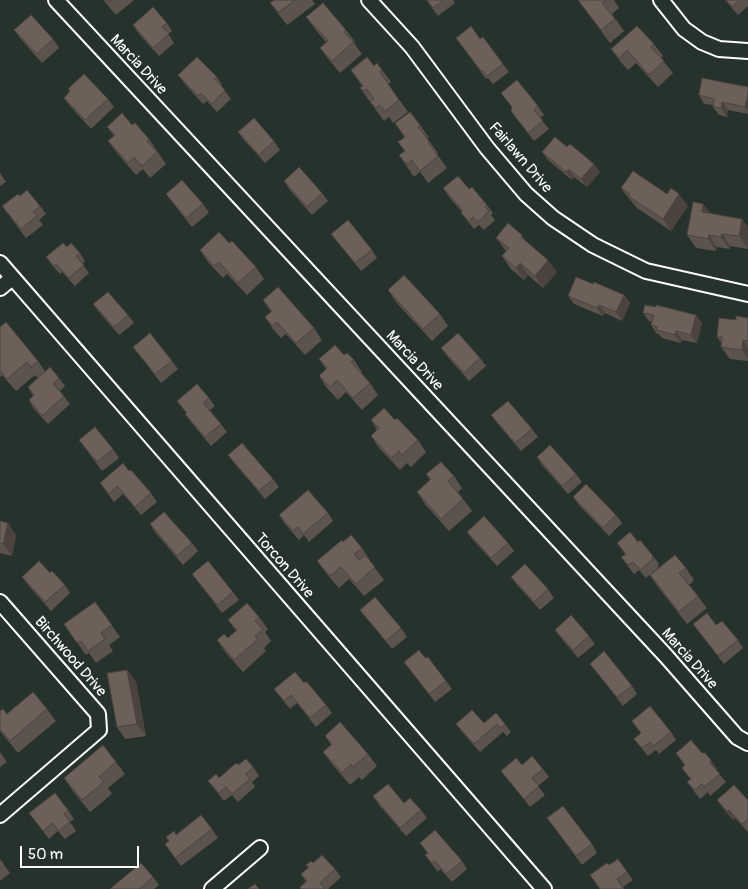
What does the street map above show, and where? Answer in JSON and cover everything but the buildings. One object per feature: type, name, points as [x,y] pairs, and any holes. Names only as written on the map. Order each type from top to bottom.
[{"type":"street","name":"Marcia Drive","points":[[56,0],[666,656],[737,737],[748,743]]},
{"type":"street","name":"Fairlawn Drive","points":[[369,0],[412,47],[488,148],[526,194],[553,218],[593,245],[646,271],[748,294]]},
{"type":"street","points":[[660,0],[684,29],[702,42],[719,49],[748,51]]},
{"type":"street","name":"Torcon Drive","points":[[0,263],[544,889]]},
{"type":"street","points":[[0,288],[12,278]]},
{"type":"street","name":"Birchwood Drive","points":[[0,602],[98,714],[99,730],[0,815]]},
{"type":"street","points":[[212,889],[260,848]]}]
